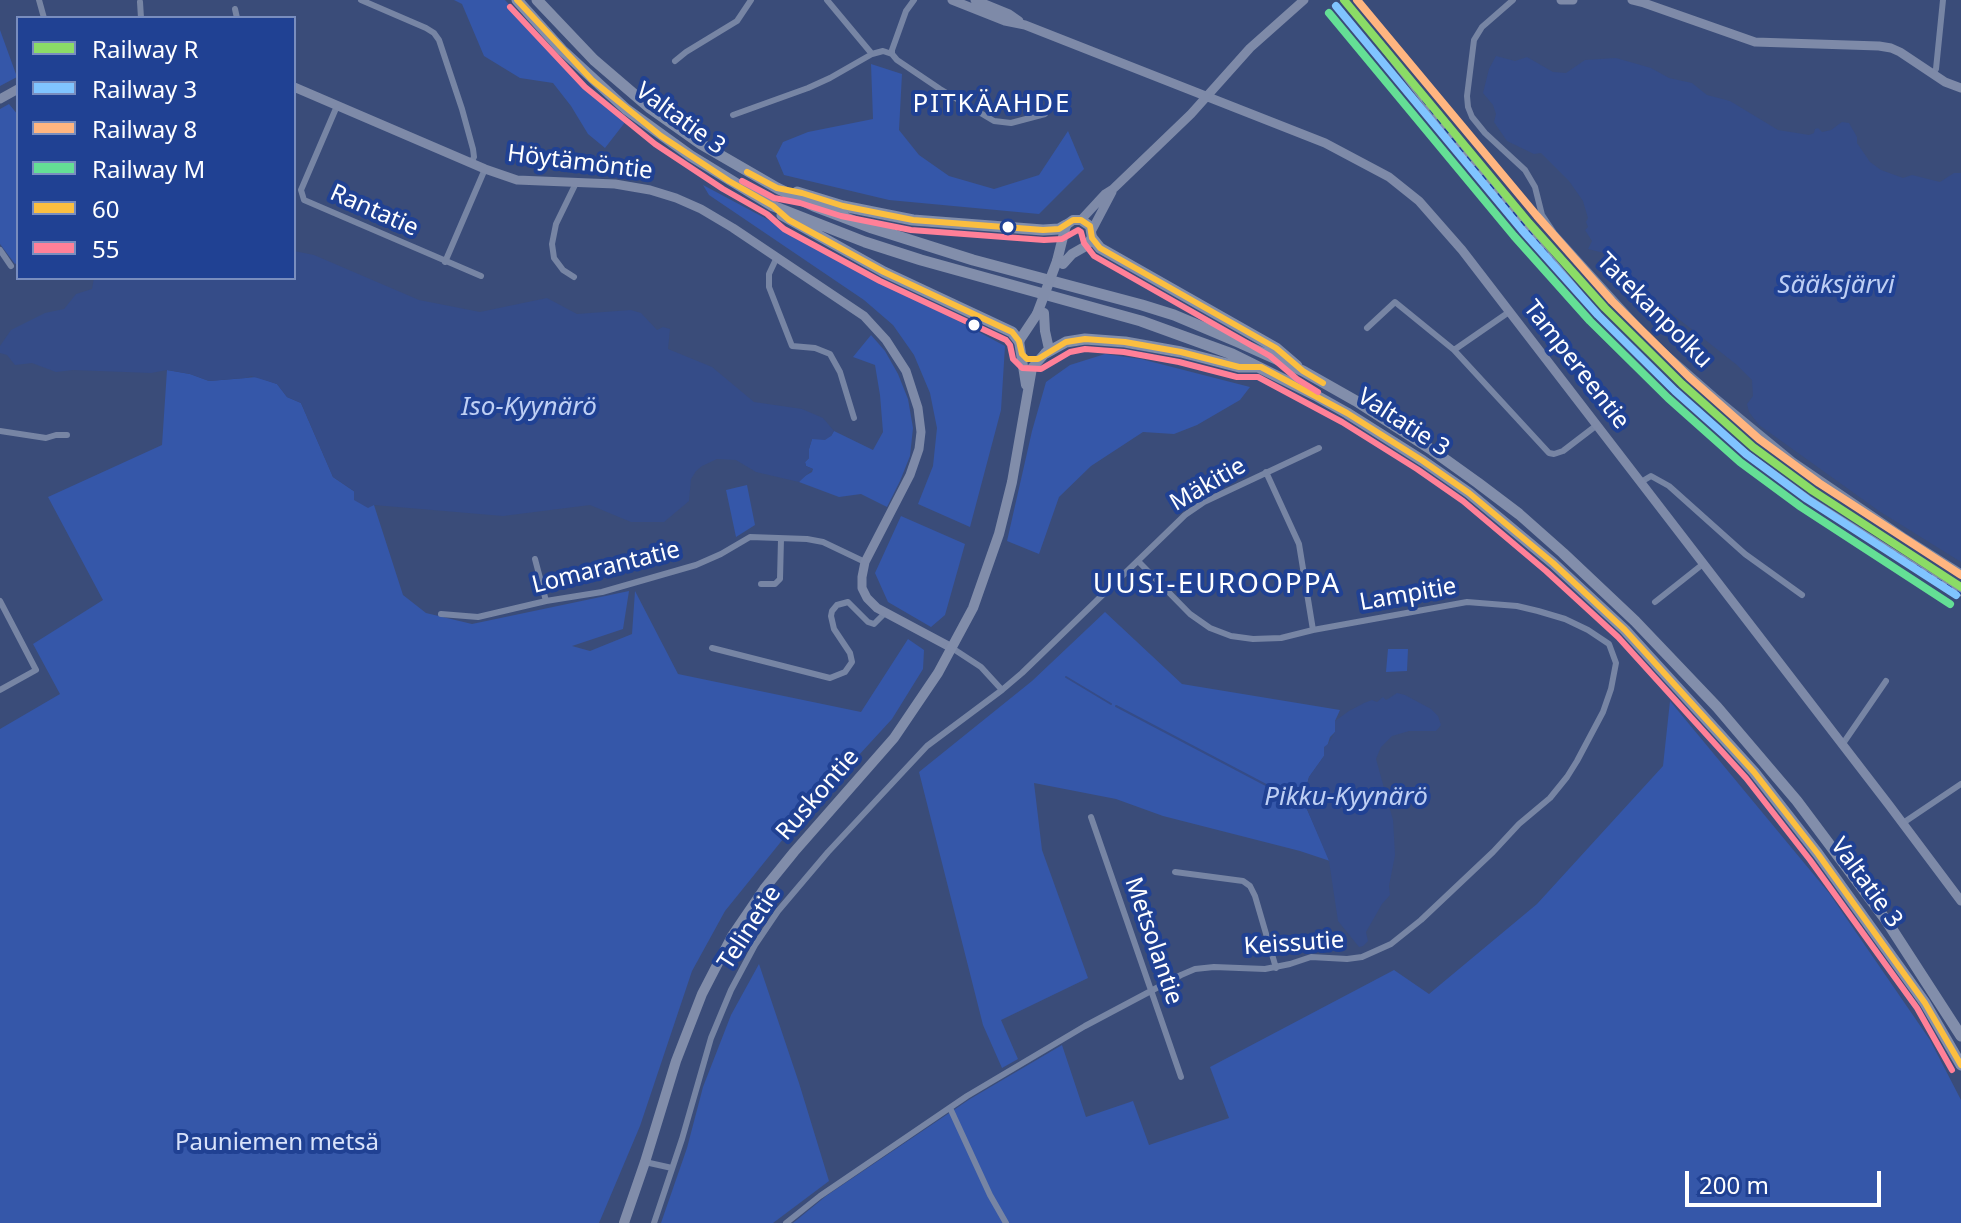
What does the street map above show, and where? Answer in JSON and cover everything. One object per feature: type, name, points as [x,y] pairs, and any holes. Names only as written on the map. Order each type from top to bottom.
[{"type":"highway","name":"Valtatie 3","points":[[517,0],[562,50],[626,109],[691,156],[773,206],[853,238],[921,260],[1141,321],[1220,350],[1261,367],[1347,413],[1435,469],[1508,525],[1625,630],[1754,772],[1809,842],[1925,1003],[1961,1065]]},
{"type":"highway","name":"Valtatie 3","points":[[537,0],[594,60],[650,108],[701,144],[777,188],[846,219],[927,246],[1174,315],[1303,371],[1404,431],[1478,483],[1563,553],[1635,621],[1717,707],[1797,801],[1886,920],[1961,1036]]},
{"type":"highway","points":[[777,188],[843,206],[913,220],[1043,230],[1059,229],[1066,225]]},
{"type":"highway","points":[[773,206],[789,220],[910,285],[1012,332],[1019,341]]},
{"type":"highway","points":[[1092,234],[1100,248],[1276,348],[1303,371]]},
{"type":"highway","points":[[1044,355],[1066,342],[1085,339],[1181,352],[1239,367],[1261,367]]},
{"type":"main road","name":"Tampereentie","points":[[952,0],[993,7]]},
{"type":"main road","name":"Tampereentie","points":[[975,0],[1009,14],[1025,25],[1325,143],[1389,177],[1419,201],[1441,224],[1597,425],[1961,901]]},
{"type":"main road","points":[[1561,0],[1573,0]]},
{"type":"main road","points":[[1632,0],[1755,42],[1891,48],[1945,82],[1961,88]]},
{"type":"main road","points":[[1081,220],[1191,114],[1250,48],[1302,2]]},
{"type":"main road","name":"Höytämöntie","points":[[296,88],[517,180],[623,185],[676,198],[701,209],[864,316],[894,350],[906,371],[915,395],[921,432],[910,475],[865,562]]},
{"type":"main road","points":[[1060,263],[1086,246],[1113,189]]},
{"type":"main road","points":[[1019,341],[1041,314],[1060,263],[1066,225],[1073,220],[1081,220],[1088,225],[1092,234]]},
{"type":"main road","points":[[1022,354],[1033,360],[1044,355],[1049,344],[1041,314]]},
{"type":"main road","name":"Ruskontie","points":[[1019,341],[1027,390]]},
{"type":"main road","name":"Ruskontie","points":[[624,1223],[676,1061],[702,994],[732,936],[794,852],[894,738],[952,648],[973,608],[999,534],[1012,482],[1032,368],[1044,355]]},
{"type":"main road","points":[[865,562],[862,577],[864,593],[871,603],[952,648]]},
{"type":"street","points":[[361,0],[426,28],[439,40],[473,149],[471,163]]},
{"type":"street","points":[[675,61],[737,21],[751,0]]},
{"type":"street","points":[[827,0],[872,54]]},
{"type":"street","points":[[892,54],[907,0]]},
{"type":"street","points":[[906,11],[914,0]]},
{"type":"street","name":"Tatekanpolku","points":[[1513,0],[1482,27],[1474,40],[1468,107],[1485,133],[1525,170],[1535,187],[1542,215],[1554,233],[1651,340],[1715,396],[1794,461],[1961,572]]},
{"type":"street","points":[[1933,74],[1943,0]]},
{"type":"street","points":[[140,2],[141,16]]},
{"type":"street","points":[[235,9],[237,16]]},
{"type":"street","points":[[733,115],[808,88],[883,51],[994,121],[1011,123],[1045,114]]},
{"type":"street","name":"Rantatie","points":[[337,106],[301,190],[304,200],[481,276]]},
{"type":"street","points":[[445,262],[485,169]]},
{"type":"street","points":[[574,277],[563,270],[554,258],[552,244],[556,224],[576,183]]},
{"type":"street","points":[[0,250],[11,266]]},
{"type":"street","points":[[777,257],[769,274],[769,287],[792,346],[815,348],[830,354],[840,372],[854,418]]},
{"type":"street","points":[[1367,328],[1395,302],[1454,350],[1549,453],[1563,451],[1597,425]]},
{"type":"street","points":[[1454,350],[1509,312]]},
{"type":"street","points":[[0,431],[46,438],[67,435]]},
{"type":"street","name":"Mäkitie","points":[[1002,690],[1185,515],[1204,502],[1319,448]]},
{"type":"street","points":[[1266,472],[1299,544],[1313,630]]},
{"type":"street","points":[[1641,482],[1651,476],[1669,486],[1745,554],[1802,595]]},
{"type":"street","name":"Lomarantatie","points":[[441,614],[478,617],[602,592],[676,572],[721,554],[750,537],[823,542],[865,562]]},
{"type":"street","points":[[761,584],[775,584],[780,579],[781,539]]},
{"type":"street","points":[[535,559],[546,601]]},
{"type":"street","name":"Lampitie","points":[[1138,561],[1190,614],[1210,628],[1231,636],[1281,638],[1467,602],[1517,606],[1565,619],[1609,644]]},
{"type":"street","points":[[1655,602],[1703,564]]},
{"type":"street","points":[[0,601],[36,670],[0,690]]},
{"type":"street","points":[[712,648],[830,678],[845,672],[852,662],[850,653],[834,629],[831,616],[837,605],[848,602],[874,624],[886,612]]},
{"type":"street","points":[[0,619],[8,615]]},
{"type":"street","name":"Keissutie","points":[[786,1223],[820,1196],[950,1108],[1085,1026],[1195,969],[1276,968],[1311,957],[1347,959],[1362,957],[1391,944],[1421,920],[1519,824],[1550,798],[1567,777],[1603,712],[1615,674],[1616,663],[1609,644]]},
{"type":"street","points":[[952,648],[981,667],[1002,690]]},
{"type":"street","points":[[1842,745],[1886,681]]},
{"type":"street","name":"Telinetie","points":[[654,1223],[711,1038],[731,990],[755,945],[778,911],[828,852],[927,746],[1002,690]]},
{"type":"street","points":[[1903,823],[1961,784]]},
{"type":"street","name":"Metsolantie","points":[[1091,817],[1181,1077]]},
{"type":"street","points":[[1175,872],[1243,881],[1250,886],[1276,968]]},
{"type":"street","points":[[950,1108],[1006,1223]]},
{"type":"street","points":[[645,1162],[672,1168]]},
{"type":"green space","points":[[454,0],[505,0],[568,67],[626,121],[605,148],[588,134],[553,83],[520,78],[484,56],[462,4]]},
{"type":"green space","points":[[0,30],[16,78],[0,86]]},
{"type":"green space","points":[[871,64],[902,74],[899,130],[919,155],[949,176],[994,189],[1039,175],[1068,131],[1084,169],[1039,214],[889,200],[784,175],[776,156],[783,142],[808,132],[873,119]]},
{"type":"green space","points":[[9,104],[16,113],[15,264],[0,244],[0,109]]},
{"type":"green space","points":[[703,185],[1005,346],[1001,410],[970,527],[918,504],[933,466],[937,428],[930,393],[914,355],[893,325],[864,300],[709,195]]},
{"type":"green space","points":[[871,335],[885,351],[898,374],[908,399],[913,428],[910,456],[887,507],[861,494],[839,497],[799,482],[813,469],[805,462],[809,458],[812,439],[831,436],[834,431],[873,450],[883,432],[875,365],[853,357]]},
{"type":"green space","points":[[1105,354],[1141,359],[1250,387],[1240,400],[1197,425],[1174,434],[1143,432],[1091,466],[1059,497],[1039,554],[1007,541],[1046,382],[1070,365]]},
{"type":"green space","name":"Pauniemen metsä","points":[[167,370],[209,381],[257,377],[277,384],[287,397],[301,403],[333,477],[374,505],[403,595],[426,613],[472,624],[629,591],[623,629],[572,646],[590,651],[632,634],[635,591],[678,674],[861,712],[908,639],[924,650],[923,669],[892,719],[792,828],[725,911],[692,971],[640,1126],[599,1223],[0,1223],[0,729],[60,694],[33,644],[103,600],[48,497],[162,445]]},
{"type":"green space","points":[[747,485],[755,525],[736,537],[726,490]]},
{"type":"green space","points":[[901,516],[965,544],[945,615],[931,627],[888,602],[875,573]]},
{"type":"green space","points":[[1105,612],[1182,684],[1340,710],[1335,721],[1335,732],[1330,737],[1324,756],[1309,777],[1303,800],[1330,861],[1163,816],[1116,799],[1034,783],[1042,850],[1088,978],[1001,1020],[1018,1059],[1002,1068],[983,1025],[919,772],[1032,681]]},
{"type":"green space","points":[[1388,649],[1408,649],[1407,671],[1386,672]]},
{"type":"green space","points":[[1670,701],[1829,893],[1930,1040],[1961,1100],[1961,1223],[793,1223],[826,1196],[970,1099],[1062,1045],[1086,1117],[1133,1101],[1149,1145],[1229,1118],[1210,1067],[1394,970],[1429,994],[1537,904],[1663,766]]},
{"type":"green space","points":[[759,964],[829,1181],[773,1223],[661,1223],[687,1148],[703,1087],[731,1015]]},
{"type":"water","name":"Sääksjärvi","points":[[1496,56],[1515,61],[1527,57],[1553,72],[1566,73],[1585,60],[1616,58],[1651,68],[1669,78],[1692,83],[1707,95],[1730,101],[1778,130],[1809,135],[1818,128],[1822,132],[1842,122],[1849,123],[1857,143],[1870,162],[1903,178],[1912,175],[1940,182],[1954,173],[1961,173],[1961,562],[1879,511],[1759,425],[1747,404],[1753,396],[1752,380],[1619,272],[1616,260],[1608,254],[1588,249],[1592,241],[1585,230],[1588,218],[1583,201],[1569,181],[1541,153],[1534,154],[1507,141],[1494,122],[1496,114],[1493,105],[1483,93]]},
{"type":"water","name":"Iso-Kyynärö","points":[[296,251],[314,255],[419,300],[480,312],[547,298],[577,314],[631,310],[641,313],[657,330],[663,327],[670,329],[668,349],[712,367],[754,402],[802,409],[823,418],[834,431],[825,440],[812,439],[809,458],[805,462],[813,469],[799,482],[756,472],[736,460],[717,459],[702,466],[691,479],[689,501],[664,522],[631,522],[590,505],[503,516],[374,505],[368,508],[354,500],[354,491],[333,477],[301,403],[287,397],[277,384],[251,376],[209,381],[167,370],[151,373],[56,372],[32,363],[15,365],[7,355],[0,353],[0,346],[11,330],[45,313],[64,309],[76,294],[92,289],[94,280],[296,280]]},
{"type":"water","name":"Pikku-Kyynärö","points":[[1397,693],[1431,709],[1441,725],[1436,731],[1409,731],[1392,736],[1381,747],[1376,759],[1393,820],[1395,855],[1390,895],[1366,932],[1368,941],[1359,947],[1338,921],[1329,861],[1303,800],[1309,777],[1324,756],[1324,747],[1335,732],[1335,721],[1364,703],[1377,702],[1383,697],[1386,700]]},
{"type":"waterway","points":[[1066,677],[1111,704]]},
{"type":"waterway","points":[[1116,706],[1304,805]]},
{"type":"railway","points":[[1364,24],[1462,151],[1598,314],[1676,392],[1747,453],[1809,498],[1961,594]]},
{"type":"rail line","name":"R","points":[[1344,0],[1529,223],[1605,308],[1682,384],[1753,447],[1813,491],[1961,587]]},
{"type":"rail line","name":"8","points":[[1357,0],[1537,216],[1612,301],[1689,377],[1759,439],[1819,483],[1961,575]]},
{"type":"rail line","name":"3","points":[[1336,6],[1522,230],[1598,315],[1675,391],[1746,454],[1807,499],[1956,595]]},
{"type":"rail line","name":"M","points":[[1329,13],[1514,236],[1590,321],[1668,398],[1740,462],[1801,507],[1950,604]]},
{"type":"transit line","name":"60","points":[[517,0],[592,80],[661,136],[773,206],[789,220],[884,272],[1012,332],[1027,359],[1038,359],[1066,342],[1085,339],[1181,352],[1239,367],[1261,367],[1347,413],[1469,493],[1553,563],[1625,630],[1754,772],[1818,854],[1925,1003],[1961,1065]]},
{"type":"transit line","name":"55","points":[[510,7],[585,87],[655,144],[767,214],[784,229],[880,281],[1006,340],[1013,359],[1022,368],[1041,369],[1070,352],[1085,349],[1179,362],[1237,377],[1258,377],[1342,422],[1463,501],[1618,637],[1746,778],[1810,860],[1917,1008],[1952,1070]]},
{"type":"transit line","name":"60","points":[[747,172],[777,188],[843,206],[913,220],[1043,230],[1059,229],[1073,220],[1081,220],[1090,226],[1092,238],[1100,248],[1276,348],[1323,383]]},
{"type":"transit line","name":"55","points":[[742,181],[774,198],[911,230],[1044,240],[1062,239],[1078,230],[1094,256],[1270,356],[1318,392]]},
{"type":"district","name":"PITKÄAHDE","points":[[992,105]]},
{"type":"district","name":"UUSI-EUROOPPA","points":[[1217,585]]}]
